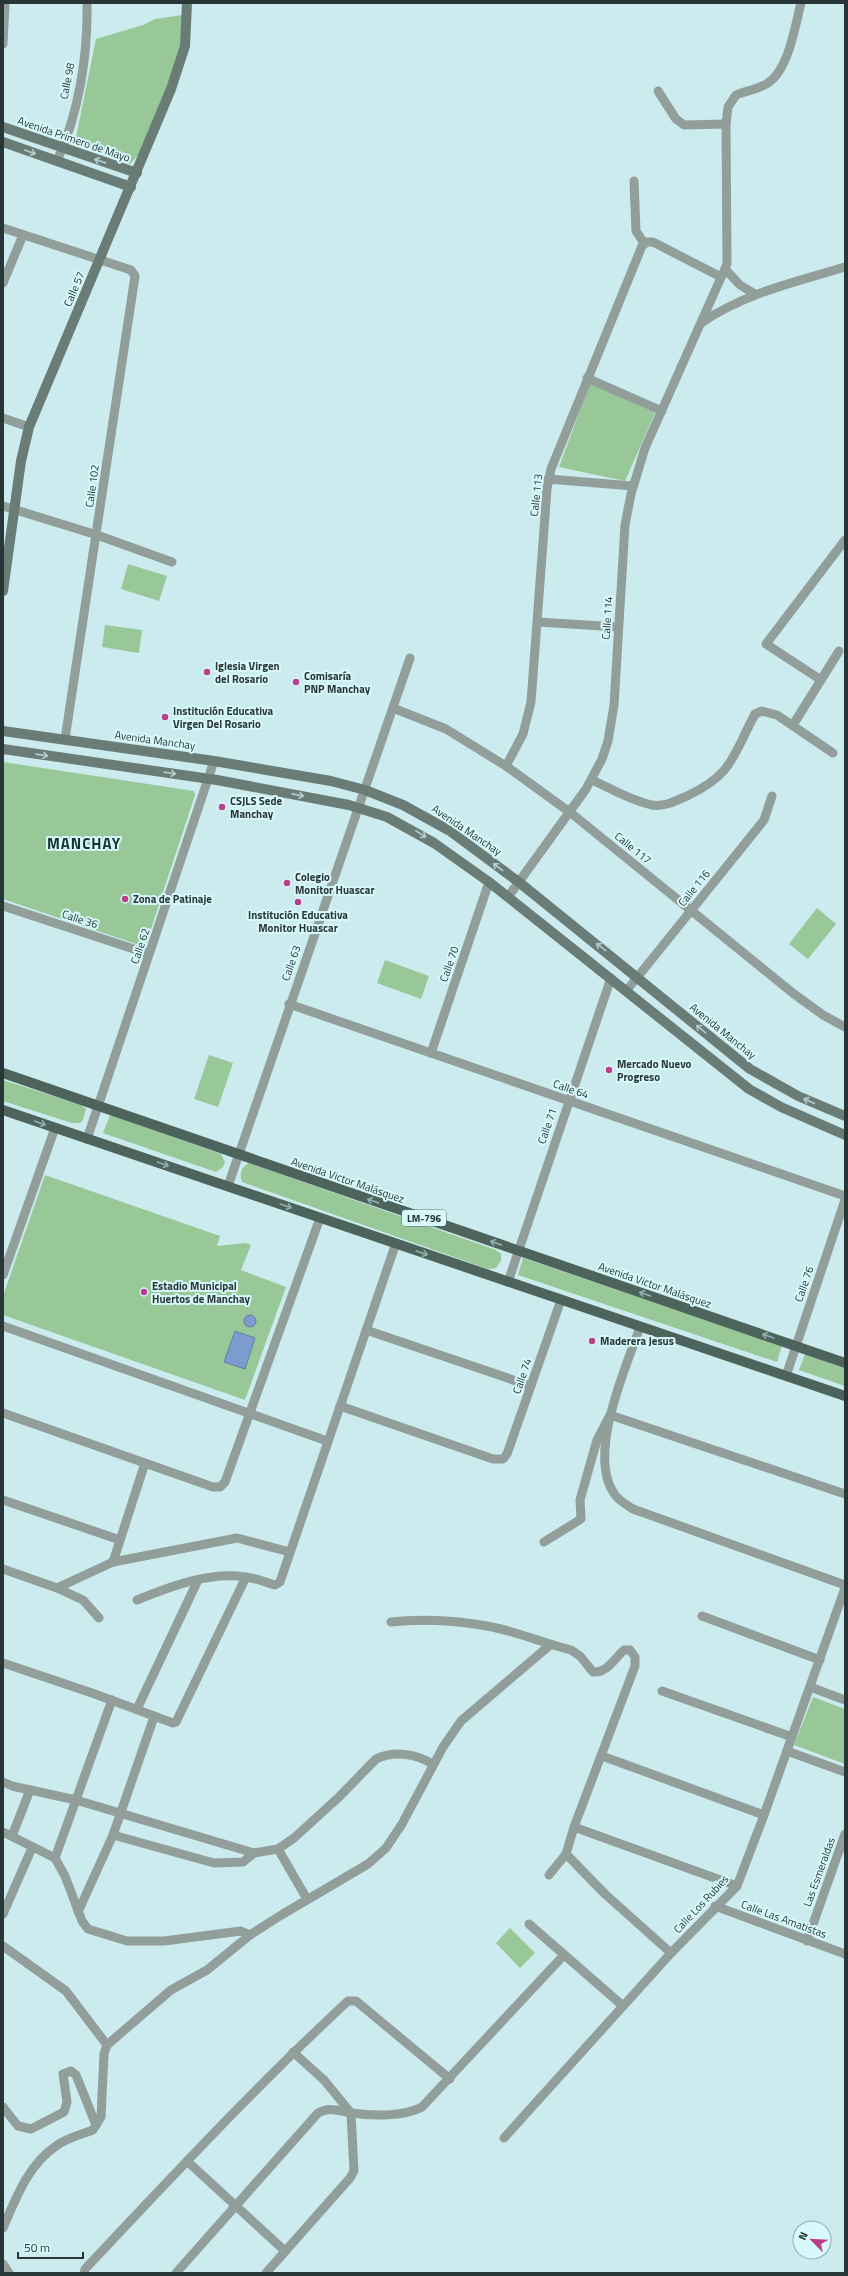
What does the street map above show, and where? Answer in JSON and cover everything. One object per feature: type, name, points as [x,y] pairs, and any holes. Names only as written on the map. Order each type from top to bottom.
[{"type":"main road","name":"Avenida Victor Malásquez","points":[[3,1074],[845,1363]]},
{"type":"main road","points":[[3,1110],[845,1396]]},
{"type":"street","points":[[3,44],[5,3]]},
{"type":"street","name":"Calle 98","points":[[57,161],[63,148],[82,72],[86,46],[87,3]]},
{"type":"street","name":"Calle 57","points":[[3,591],[23,452],[29,427],[137,173],[182,61],[186,39],[188,3]]},
{"type":"street","name":"Calle 114","points":[[508,897],[571,813],[592,780],[602,759],[610,731],[625,525],[632,486],[645,448],[725,269],[728,256],[726,124],[728,107],[736,95],[767,84],[774,78],[790,46],[801,3]]},
{"type":"street","points":[[658,91],[676,119],[684,125],[726,124]]},
{"type":"street","name":"Avenida Primero de Mayo","points":[[3,127],[137,173]]},
{"type":"street","points":[[3,142],[131,187]]},
{"type":"street","points":[[634,181],[636,231],[645,242],[653,242],[721,277]]},
{"type":"street","name":"Calle 102","points":[[3,228],[131,270],[135,276],[65,739]]},
{"type":"street","points":[[3,283],[23,235]]},
{"type":"street","name":"Calle 113","points":[[506,766],[518,744],[529,713],[538,622],[548,479],[554,457],[645,242]]},
{"type":"street","points":[[700,324],[734,303],[755,294],[845,267]]},
{"type":"street","points":[[725,269],[740,285],[755,294]]},
{"type":"street","points":[[587,378],[662,411]]},
{"type":"street","points":[[3,418],[29,427]]},
{"type":"street","points":[[548,479],[632,486]]},
{"type":"street","points":[[3,506],[97,535],[172,562]]},
{"type":"street","points":[[821,680],[766,644],[845,540]]},
{"type":"street","points":[[538,622],[618,627]]},
{"type":"street","points":[[792,726],[839,651]]},
{"type":"street","name":"Calle 63","points":[[228,1186],[289,1004],[410,658]]},
{"type":"street","name":"Calle 117","points":[[393,708],[446,729],[506,766],[571,813],[690,911],[800,998],[845,1027]]},
{"type":"street","points":[[592,780],[651,805],[674,802],[707,787],[723,773],[734,759],[755,714],[762,711],[777,715],[833,753]]},
{"type":"street","name":"Avenida Manchay","points":[[3,730],[214,761],[331,781],[365,790],[403,805],[430,818],[520,883],[750,1069],[798,1096],[845,1116]]},
{"type":"street","points":[[3,749],[209,779],[357,807],[410,828],[448,852],[489,882],[627,990],[749,1089],[781,1107],[845,1134]]},
{"type":"street","name":"Calle 62","points":[[88,1139],[214,761]]},
{"type":"street","name":"Calle 116","points":[[627,990],[764,820],[772,796]]},
{"type":"street","name":"Calle 70","points":[[431,1053],[489,882]]},
{"type":"street","name":"Calle 36","points":[[3,906],[150,954]]},
{"type":"street","name":"Calle 71","points":[[508,1282],[611,978]]},
{"type":"street","name":"Calle 64","points":[[289,1004],[845,1196]]},
{"type":"street","points":[[3,1275],[55,1128]]},
{"type":"street","name":"Calle 76","points":[[786,1376],[845,1200]]},
{"type":"street","points":[[3,1413],[215,1488],[220,1487],[224,1482],[250,1413],[320,1218]]},
{"type":"street","points":[[137,1600],[169,1588],[216,1577],[246,1577],[278,1584],[396,1244]]},
{"type":"street","name":"Calle 74","points":[[340,1406],[493,1459],[503,1459],[507,1454],[561,1300]]},
{"type":"street","points":[[3,1326],[328,1441]]},
{"type":"street","points":[[544,1542],[581,1519],[580,1500],[597,1440],[610,1415],[640,1327]]},
{"type":"street","points":[[366,1330],[531,1386]]},
{"type":"street","points":[[610,1415],[845,1494]]},
{"type":"street","points":[[610,1415],[606,1445],[607,1473],[615,1495],[622,1502],[633,1509],[845,1585]]},
{"type":"street","points":[[113,1562],[145,1463]]},
{"type":"street","points":[[3,1500],[120,1540]]},
{"type":"street","points":[[57,1588],[113,1562],[237,1538],[290,1552]]},
{"type":"street","points":[[3,1569],[57,1588],[83,1600]]},
{"type":"street","points":[[3,1663],[112,1700],[170,1723],[176,1722],[246,1577]]},
{"type":"street","points":[[137,1709],[198,1580]]},
{"type":"street","points":[[72,1581],[83,1600],[98,1618]]},
{"type":"street","name":"Calle Los Rubies","points":[[504,2138],[714,1906],[737,1886],[845,1588]]},
{"type":"street","points":[[702,1616],[820,1660]]},
{"type":"street","points":[[391,1622],[438,1622],[484,1625],[571,1650],[580,1656],[593,1672],[600,1672],[607,1668],[624,1650],[630,1650],[635,1657],[635,1666],[574,1827],[566,1854],[549,1875]]},
{"type":"street","points":[[3,2228],[17,2196],[31,2170],[56,2146],[93,2130],[101,2117],[104,2054],[107,2045],[171,1990],[207,1970],[250,1935],[307,1899],[350,1876],[386,1848],[402,1824],[433,1764],[446,1743],[469,1712],[550,1645]]},
{"type":"street","points":[[810,1687],[845,1700]]},
{"type":"street","points":[[662,1691],[792,1737]]},
{"type":"street","points":[[55,1858],[112,1700]]},
{"type":"street","points":[[78,1912],[113,1835],[154,1717]]},
{"type":"street","points":[[787,1751],[845,1772]]},
{"type":"street","points":[[3,1782],[12,1786],[76,1800],[254,1853],[278,1849],[339,1797],[376,1759],[382,1755],[407,1754],[421,1757],[433,1764]]},
{"type":"street","points":[[602,1756],[764,1815]]},
{"type":"street","points":[[12,1836],[30,1790]]},
{"type":"street","points":[[574,1827],[737,1886]]},
{"type":"street","points":[[3,1832],[32,1848],[55,1858],[65,1876],[78,1912],[88,1929],[127,1941],[164,1941],[241,1931],[250,1935]]},
{"type":"street","name":"Las Esmeraldas","points":[[807,1940],[845,1834]]},
{"type":"street","points":[[113,1835],[214,1863],[243,1862],[254,1853]]},
{"type":"street","points":[[3,1914],[32,1848]]},
{"type":"street","points":[[278,1849],[307,1899]]},
{"type":"street","points":[[566,1854],[605,1894],[671,1953]]},
{"type":"street","name":"Calle Las Amatistas","points":[[714,1906],[845,1954]]},
{"type":"street","points":[[530,1924],[623,2006]]},
{"type":"street","points":[[3,1946],[66,1991],[107,2045]]},
{"type":"street","points":[[176,2273],[318,2113],[326,2108],[351,2113],[378,2114],[416,2111],[450,2079],[564,1955]]},
{"type":"street","points":[[84,2273],[85,2269],[186,2161],[294,2052],[352,1999],[450,2079]]},
{"type":"street","points":[[266,2273],[350,2178],[354,2171],[351,2113],[324,2080],[294,2052]]},
{"type":"street","points":[[3,2107],[18,2126],[31,2129],[64,2112],[67,2102],[63,2074],[71,2071],[76,2075],[96,2125]]},
{"type":"street","points":[[186,2161],[285,2251]]},
{"type":"street","points":[[3,2264],[9,2273]]},
{"type":"green space","points":[[183,15],[184,28],[176,63],[161,104],[140,153],[130,164],[75,142],[96,39],[143,25],[155,19]]},
{"type":"green space","points":[[590,383],[655,413],[625,481],[559,467]]},
{"type":"green space","points":[[128,564],[167,576],[159,601],[121,589]]},
{"type":"green space","points":[[105,625],[142,630],[139,653],[102,647]]},
{"type":"green space","points":[[3,762],[194,791],[195,795],[145,947],[3,899]]},
{"type":"green space","points":[[817,908],[836,924],[808,959],[789,944]]},
{"type":"green space","points":[[385,960],[429,976],[421,999],[377,983]]},
{"type":"green space","points":[[209,1055],[233,1063],[218,1107],[194,1099]]},
{"type":"green space","points":[[3,1080],[81,1105],[86,1109],[83,1120],[80,1123],[72,1123],[3,1101]]},
{"type":"green space","points":[[110,1115],[221,1154],[225,1162],[223,1167],[216,1172],[103,1133]]},
{"type":"green space","points":[[249,1163],[496,1250],[501,1254],[501,1261],[496,1268],[488,1269],[242,1182],[241,1171]]},
{"type":"green space","name":"Estadio Municipal Huertos de Manchay","points":[[45,1175],[220,1236],[217,1246],[246,1243],[251,1245],[241,1270],[286,1287],[245,1400],[3,1315],[3,1296]]},
{"type":"green space","points":[[523,1258],[782,1346],[777,1362],[518,1275]]},
{"type":"green space","points":[[805,1354],[845,1369],[845,1386],[799,1370]]},
{"type":"green space","points":[[813,1697],[845,1709],[845,1764],[794,1745]]},
{"type":"green space","points":[[510,1928],[535,1953],[520,1968],[496,1943]]},
{"type":"water","points":[[248,1315],[252,1315],[256,1321],[252,1327],[248,1327],[244,1323],[244,1319]]},
{"type":"water","points":[[235,1331],[255,1338],[245,1369],[224,1362]]},
{"type":"place","name":"Iglesia Virgen del Rosario","points":[[207,672]]},
{"type":"place","name":"Comisaría PNP Manchay","points":[[296,682]]},
{"type":"place","name":"Institución Educativa Virgen Del Rosario","points":[[165,717]]},
{"type":"place","name":"CSJLS Sede Manchay","points":[[222,807]]},
{"type":"place","name":"Colegio Monitor Huascar","points":[[287,883]]},
{"type":"place","name":"Zona de Patinaje","points":[[125,899]]},
{"type":"place","name":"Institución Educativa Monitor Huascar","points":[[298,902]]},
{"type":"place","name":"Mercado Nuevo Progreso","points":[[609,1070]]},
{"type":"place","name":"Estadio Municipal Huertos de Manchay","points":[[144,1292]]},
{"type":"place","name":"Maderera Jesus","points":[[592,1341]]},
{"type":"district","name":"MANCHAY","points":[[84,844]]}]
